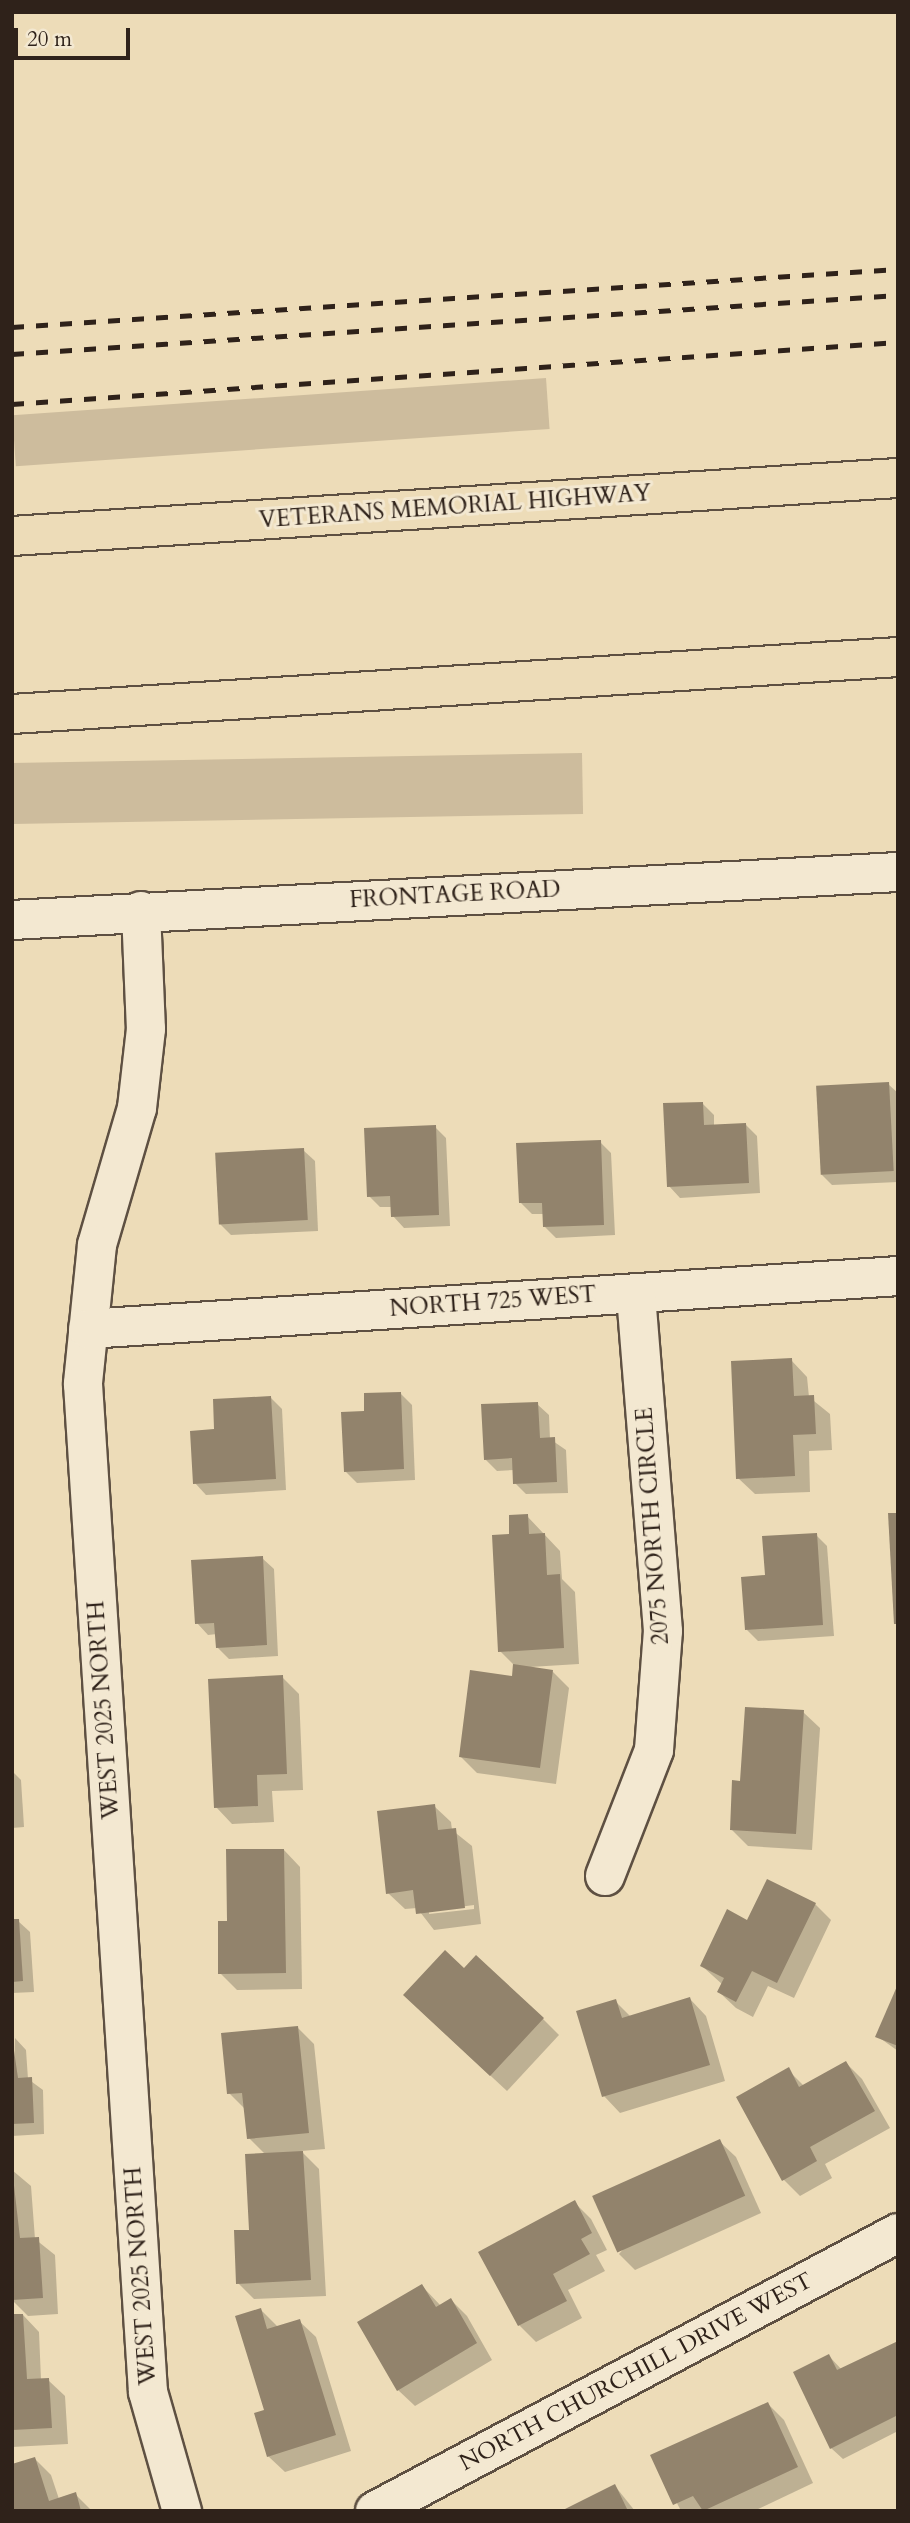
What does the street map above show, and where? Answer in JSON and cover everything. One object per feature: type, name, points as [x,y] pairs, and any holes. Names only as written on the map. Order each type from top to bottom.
[{"type":"highway","name":"VETERANS MEMORIAL HIGHWAY","points":[[12,536],[898,478]]},
{"type":"highway","points":[[12,714],[898,657]]},
{"type":"street","name":"FRONTAGE ROAD","points":[[12,920],[898,872]]},
{"type":"street","name":"WEST 2025 NORTH","points":[[141,911],[146,1029],[137,1108],[97,1245],[83,1384],[148,2392],[182,2511]]},
{"type":"street","name":"NORTH 725 WEST","points":[[88,1329],[898,1276]]},
{"type":"street","name":"2075 NORTH CIRCLE","points":[[605,1876],[654,1749],[663,1631],[636,1293]]},
{"type":"street","name":"NORTH CHURCHILL DRIVE WEST","points":[[375,2511],[898,2233]]},
{"type":"shaded area","points":[[546,378],[550,429],[16,466],[12,415]]},
{"type":"shaded area","points":[[582,753],[583,814],[12,824],[12,763]]},
{"type":"building","points":[[889,1082],[894,1171],[821,1175],[816,1086]]},
{"type":"building","points":[[703,1102],[704,1125],[746,1123],[749,1183],[667,1187],[663,1103]]},
{"type":"building","points":[[436,1125],[439,1215],[391,1217],[390,1196],[367,1197],[364,1128]]},
{"type":"building","points":[[601,1140],[604,1225],[543,1227],[542,1203],[519,1203],[516,1143]]},
{"type":"building","points":[[304,1148],[308,1220],[219,1225],[215,1153]]},
{"type":"building","points":[[792,1358],[794,1396],[814,1395],[816,1434],[793,1435],[795,1476],[736,1479],[731,1361]]},
{"type":"building","points":[[401,1392],[404,1469],[344,1472],[341,1412],[364,1411],[364,1393]]},
{"type":"building","points":[[271,1396],[276,1479],[193,1484],[190,1431],[214,1429],[213,1399]]},
{"type":"building","points":[[538,1402],[540,1438],[555,1437],[557,1482],[513,1484],[512,1458],[484,1460],[481,1404]]},
{"type":"building","points":[[888,1513],[898,1513],[898,1624],[894,1624]]},
{"type":"building","points":[[528,1514],[529,1534],[545,1533],[547,1575],[560,1574],[564,1648],[498,1652],[492,1535],[509,1534],[509,1515]]},
{"type":"building","points":[[817,1533],[823,1625],[745,1630],[741,1577],[765,1575],[762,1536]]},
{"type":"building","points":[[263,1556],[267,1645],[216,1648],[214,1623],[195,1624],[191,1560]]},
{"type":"building","points":[[513,1664],[553,1670],[540,1768],[459,1757],[470,1670],[512,1676]]},
{"type":"building","points":[[283,1675],[287,1774],[257,1775],[258,1806],[214,1808],[208,1679]]},
{"type":"building","points":[[745,1707],[804,1710],[796,1834],[730,1830],[732,1780],[740,1781]]},
{"type":"building","points":[[435,1804],[438,1830],[456,1828],[465,1908],[416,1914],[413,1890],[386,1894],[377,1811]]},
{"type":"building","points":[[226,1849],[284,1849],[286,1973],[218,1974],[218,1921],[227,1921]]},
{"type":"building","points":[[767,1879],[816,1903],[777,1983],[752,1971],[736,2002],[717,1992],[724,1978],[700,1966],[727,1909],[747,1920]]},
{"type":"building","points":[[12,1919],[19,1919],[23,1981],[12,1982]]},
{"type":"building","points":[[445,1950],[464,1968],[476,1955],[544,2018],[490,2076],[403,1995]]},
{"type":"building","points":[[898,1984],[898,2046],[875,2037]]},
{"type":"building","points":[[690,1997],[710,2065],[602,2097],[576,2011],[616,1999],[622,2018]]},
{"type":"building","points":[[298,2026],[309,2133],[247,2139],[242,2093],[227,2094],[221,2033]]},
{"type":"building","points":[[12,2037],[18,2078],[32,2077],[34,2123],[12,2124]]},
{"type":"building","points":[[846,2061],[875,2111],[810,2147],[817,2161],[782,2181],[736,2097],[789,2067],[799,2087]]},
{"type":"building","points":[[720,2139],[745,2196],[617,2253],[592,2196]]},
{"type":"building","points":[[303,2151],[311,2280],[236,2284],[234,2230],[249,2230],[245,2154]]},
{"type":"building","points":[[12,2168],[20,2238],[39,2237],[43,2298],[12,2300]]},
{"type":"building","points":[[575,2200],[592,2233],[581,2239],[590,2254],[553,2274],[567,2301],[518,2326],[478,2252]]},
{"type":"building","points":[[422,2284],[436,2307],[451,2298],[477,2343],[397,2391],[357,2322]]},
{"type":"building","points":[[261,2308],[267,2329],[300,2319],[336,2435],[267,2457],[254,2413],[264,2410],[235,2316]]},
{"type":"building","points":[[12,2314],[23,2314],[27,2379],[49,2378],[52,2428],[12,2430]]},
{"type":"building","points":[[898,2341],[898,2415],[830,2449],[793,2372],[829,2354],[837,2370]]},
{"type":"building","points":[[768,2402],[798,2467],[703,2511],[693,2496],[673,2505],[650,2455]]},
{"type":"building","points":[[35,2457],[49,2501],[76,2492],[81,2511],[12,2511],[12,2464]]},
{"type":"building","points":[[615,2484],[628,2511],[561,2511]]},
{"type":"railway","points":[[12,327],[898,269]]},
{"type":"railway","points":[[12,354],[898,295]]},
{"type":"railway","points":[[12,404],[898,342]]}]
